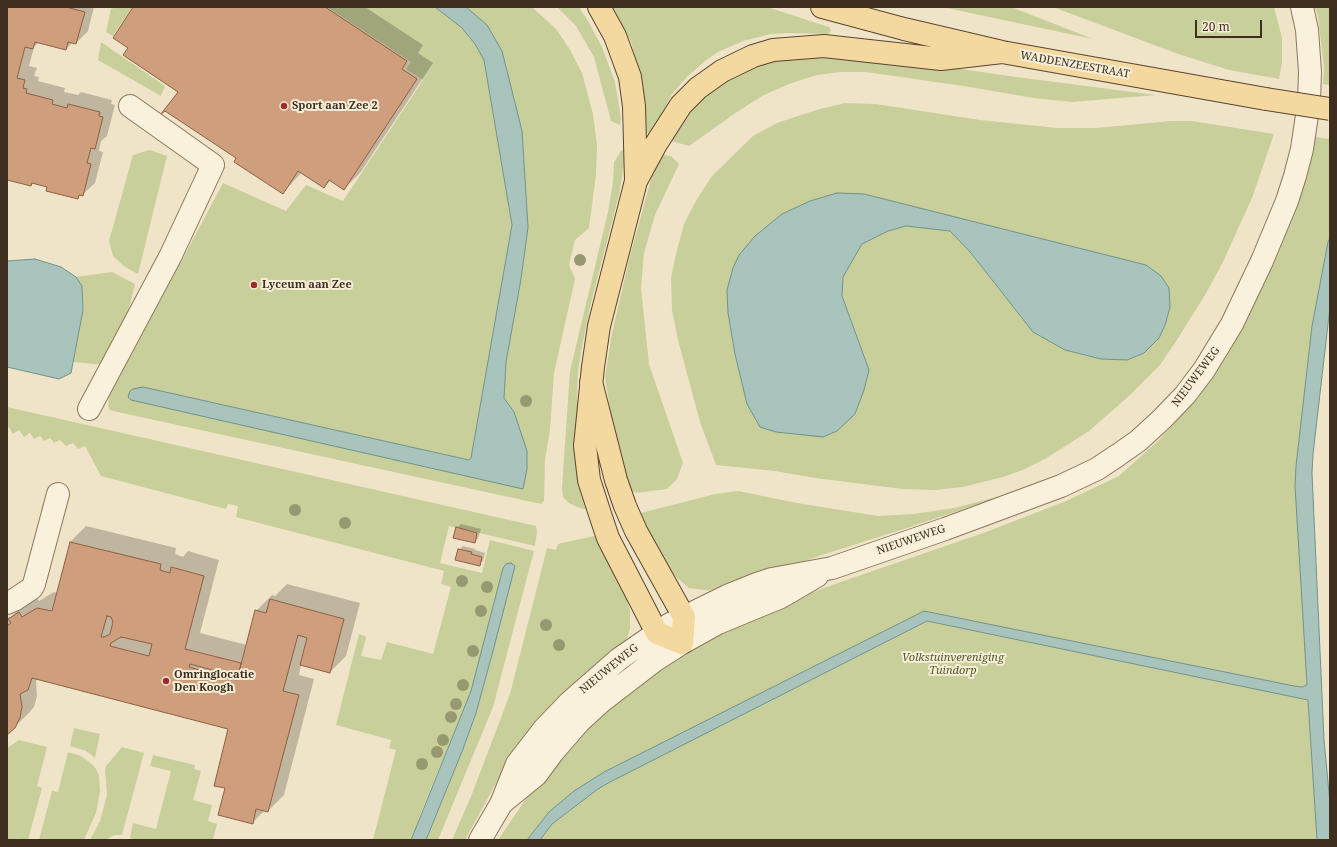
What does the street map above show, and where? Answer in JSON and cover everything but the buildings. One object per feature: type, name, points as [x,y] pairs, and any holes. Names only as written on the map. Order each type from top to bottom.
[{"type":"main road","points":[[599,7],[615,36],[630,77],[634,106],[636,181]]},
{"type":"main road","name":"WADDENZEESTRAAT","points":[[822,7],[1002,52],[1330,109]]},
{"type":"main road","points":[[871,7],[904,28]]},
{"type":"main road","points":[[591,382],[616,480],[625,506],[636,532],[684,617],[682,643],[657,633],[608,538],[589,480],[585,446],[591,382],[600,326],[636,181],[656,144],[681,105],[698,88],[722,71],[753,56],[773,50],[824,46],[941,59],[1002,52]]},
{"type":"street","name":"NIEUWEWEG","points":[[480,840],[501,804],[517,764],[544,729],[570,702],[618,659],[657,633],[684,617],[728,596],[772,579],[832,568],[945,529],[1061,486],[1097,469],[1138,441],[1162,419],[1185,395],[1204,370],[1232,324],[1262,261],[1295,176],[1302,149],[1309,102],[1310,72],[1307,30],[1302,7]]},
{"type":"street","points":[[89,409],[170,257],[213,165],[130,106]]},
{"type":"street","points":[[7,603],[32,588],[34,584],[58,494]]},
{"type":"street","name":"NIEUWEWEG","points":[[501,804],[536,775],[553,752],[579,722],[602,700],[654,660],[718,623],[781,597],[832,568]]},
{"type":"green space","points":[[116,7],[132,7],[113,36],[106,32],[111,9]]},
{"type":"green space","points":[[327,7],[435,7],[462,28],[475,44],[484,60],[512,226],[471,458],[469,460],[143,387],[133,389],[523,488],[514,412],[504,398],[506,362],[521,279],[528,227],[522,131],[469,9],[466,7],[532,7],[556,29],[569,48],[582,73],[593,114],[597,145],[596,175],[589,228],[575,240],[569,265],[575,279],[554,373],[550,430],[545,460],[544,501],[541,504],[113,411],[110,410],[108,406],[109,397],[223,183],[286,211],[306,185],[343,201],[423,80],[406,69],[411,62]]},
{"type":"green space","points":[[557,7],[579,7],[602,47],[615,82],[621,118],[620,125],[611,121],[594,57],[576,26]]},
{"type":"green space","points":[[612,7],[767,7],[829,27],[831,30],[829,34],[771,34],[743,41],[718,52],[688,76],[672,94],[652,134],[642,131],[640,81],[636,61],[631,42]]},
{"type":"green space","points":[[942,7],[1011,7],[1093,39]]},
{"type":"green space","points":[[1053,7],[1274,7],[1282,38],[1282,63],[1279,79],[1229,70],[1178,54]]},
{"type":"green space","points":[[1315,7],[1330,7],[1330,85],[1323,84],[1324,68],[1318,16]]},
{"type":"green space","points":[[101,42],[165,86],[161,96],[98,60]]},
{"type":"green space","points":[[844,52],[1016,77],[1156,95],[1072,102],[1033,98],[866,72],[841,72],[817,75],[789,84],[762,96],[689,146],[668,140],[692,105],[716,85],[773,56]]},
{"type":"green space","points":[[845,103],[876,104],[980,120],[1057,128],[1096,128],[1171,121],[1192,121],[1274,134],[1252,198],[1222,264],[1205,295],[1160,365],[1128,397],[1089,431],[1045,459],[1023,470],[1003,477],[963,487],[935,490],[902,489],[815,478],[775,471],[716,465],[700,422],[678,340],[672,310],[671,278],[684,224],[697,199],[712,176],[753,136],[777,123],[820,109]],"holes":[[[864,194],[1170,307],[1101,359],[1065,350],[1033,332],[971,253],[950,231],[906,226],[888,231],[862,244],[843,277],[842,296],[869,370],[747,404],[735,354],[728,313]]]},
{"type":"green space","points":[[1315,137],[1330,139],[1330,238],[1312,326],[1296,466],[1307,685],[1302,687],[1294,686],[924,611],[604,772],[574,791],[549,812],[527,840],[498,840],[534,787],[577,734],[668,659],[748,617],[832,585],[986,532],[1066,501],[1119,476],[1159,440],[1200,395],[1226,357],[1268,276],[1302,193]]},
{"type":"green space","points":[[625,149],[626,152],[619,195],[591,303],[578,372],[578,423],[588,509],[584,509],[569,503],[563,497],[562,487],[570,371],[608,212],[613,182],[614,162],[621,151]]},
{"type":"green space","points":[[150,150],[167,156],[138,274],[125,267],[113,256],[109,241],[133,155]]},
{"type":"green space","points":[[659,154],[671,156],[679,164],[655,215],[644,253],[641,288],[649,364],[683,463],[677,479],[667,489],[636,493],[630,490],[615,442],[605,377],[612,333],[630,256]]},
{"type":"green space","points":[[112,272],[135,284],[127,317],[105,365],[73,362],[83,310],[82,286],[76,277]]},
{"type":"green space","points":[[7,407],[536,526],[537,532],[535,546],[449,526],[440,563],[482,573],[490,540],[534,551],[493,707],[438,840],[426,840],[476,713],[493,651],[503,568],[471,691],[420,815],[414,834],[411,840],[373,840],[396,750],[389,748],[391,740],[336,725],[359,634],[365,636],[366,638],[361,656],[381,660],[387,642],[433,654],[451,587],[441,584],[444,571],[236,517],[238,506],[228,504],[226,509],[101,476],[85,446],[78,449],[73,443],[66,446],[60,440],[54,443],[50,438],[44,441],[40,436],[34,439],[30,433],[24,437],[19,430],[13,434],[9,427],[7,428]]},
{"type":"green space","points":[[738,491],[797,503],[878,516],[913,514],[954,508],[1008,494],[822,555],[720,592],[689,588],[661,561],[637,514],[715,494]]},
{"type":"green space","points":[[598,535],[625,593],[630,611],[630,629],[626,642],[501,774],[465,840],[452,840],[472,794],[510,694],[547,548],[556,550],[558,544]]},
{"type":"green space","name":"Volkstuinvereniging Tuindorp","points":[[926,621],[1308,700],[1317,840],[540,840],[552,824],[598,789],[610,782]]},
{"type":"green space","points":[[74,728],[100,734],[95,758],[86,751],[70,746]]},
{"type":"green space","points":[[19,740],[47,747],[37,786],[42,788],[28,840],[19,840],[18,838],[15,840],[7,840],[7,748]]},
{"type":"green space","points":[[122,747],[144,753],[122,835],[114,835],[106,840],[90,840],[100,821],[107,795],[106,766]]},
{"type":"green space","points":[[68,752],[81,756],[96,769],[99,776],[100,791],[96,813],[84,840],[39,840],[52,791],[58,792]]},
{"type":"green space","points":[[153,755],[195,765],[194,769],[201,771],[193,800],[212,805],[208,821],[217,824],[213,840],[137,840],[130,838],[133,823],[156,829],[171,771],[150,766]]},
{"type":"water","points":[[435,7],[466,7],[487,25],[502,51],[522,131],[528,227],[521,279],[506,362],[504,398],[514,412],[527,451],[527,469],[523,489],[131,400],[128,397],[130,391],[143,387],[469,460],[471,458],[512,225],[484,60],[475,44],[462,28]]},
{"type":"water","points":[[837,193],[864,194],[1146,265],[1161,276],[1169,288],[1170,307],[1165,325],[1159,338],[1144,353],[1127,360],[1101,359],[1065,350],[1033,332],[971,253],[950,231],[906,226],[888,231],[862,244],[843,277],[842,296],[869,370],[864,390],[855,414],[837,431],[823,437],[776,432],[760,427],[747,404],[735,354],[728,313],[727,290],[733,268],[739,255],[755,236],[782,214],[810,201]]},
{"type":"water","points":[[1330,238],[1330,307],[1312,473],[1324,740],[1330,803],[1330,840],[1317,840],[1308,700],[927,621],[610,782],[598,789],[552,824],[540,840],[527,840],[549,812],[574,791],[604,772],[924,611],[1294,686],[1302,687],[1307,685],[1295,486],[1296,466],[1312,326]]},
{"type":"water","points":[[35,259],[61,267],[76,277],[82,286],[83,310],[71,373],[59,379],[7,367],[7,261]]},
{"type":"water","points":[[511,563],[515,566],[476,713],[426,840],[411,840],[471,691],[503,568],[506,564]]},
{"type":"place","name":"Sport aan Zee 2","points":[[284,106]]},
{"type":"place","name":"Lyceum aan Zee","points":[[254,285]]},
{"type":"place","name":"Omringlocatie Den Koogh","points":[[166,681]]}]
